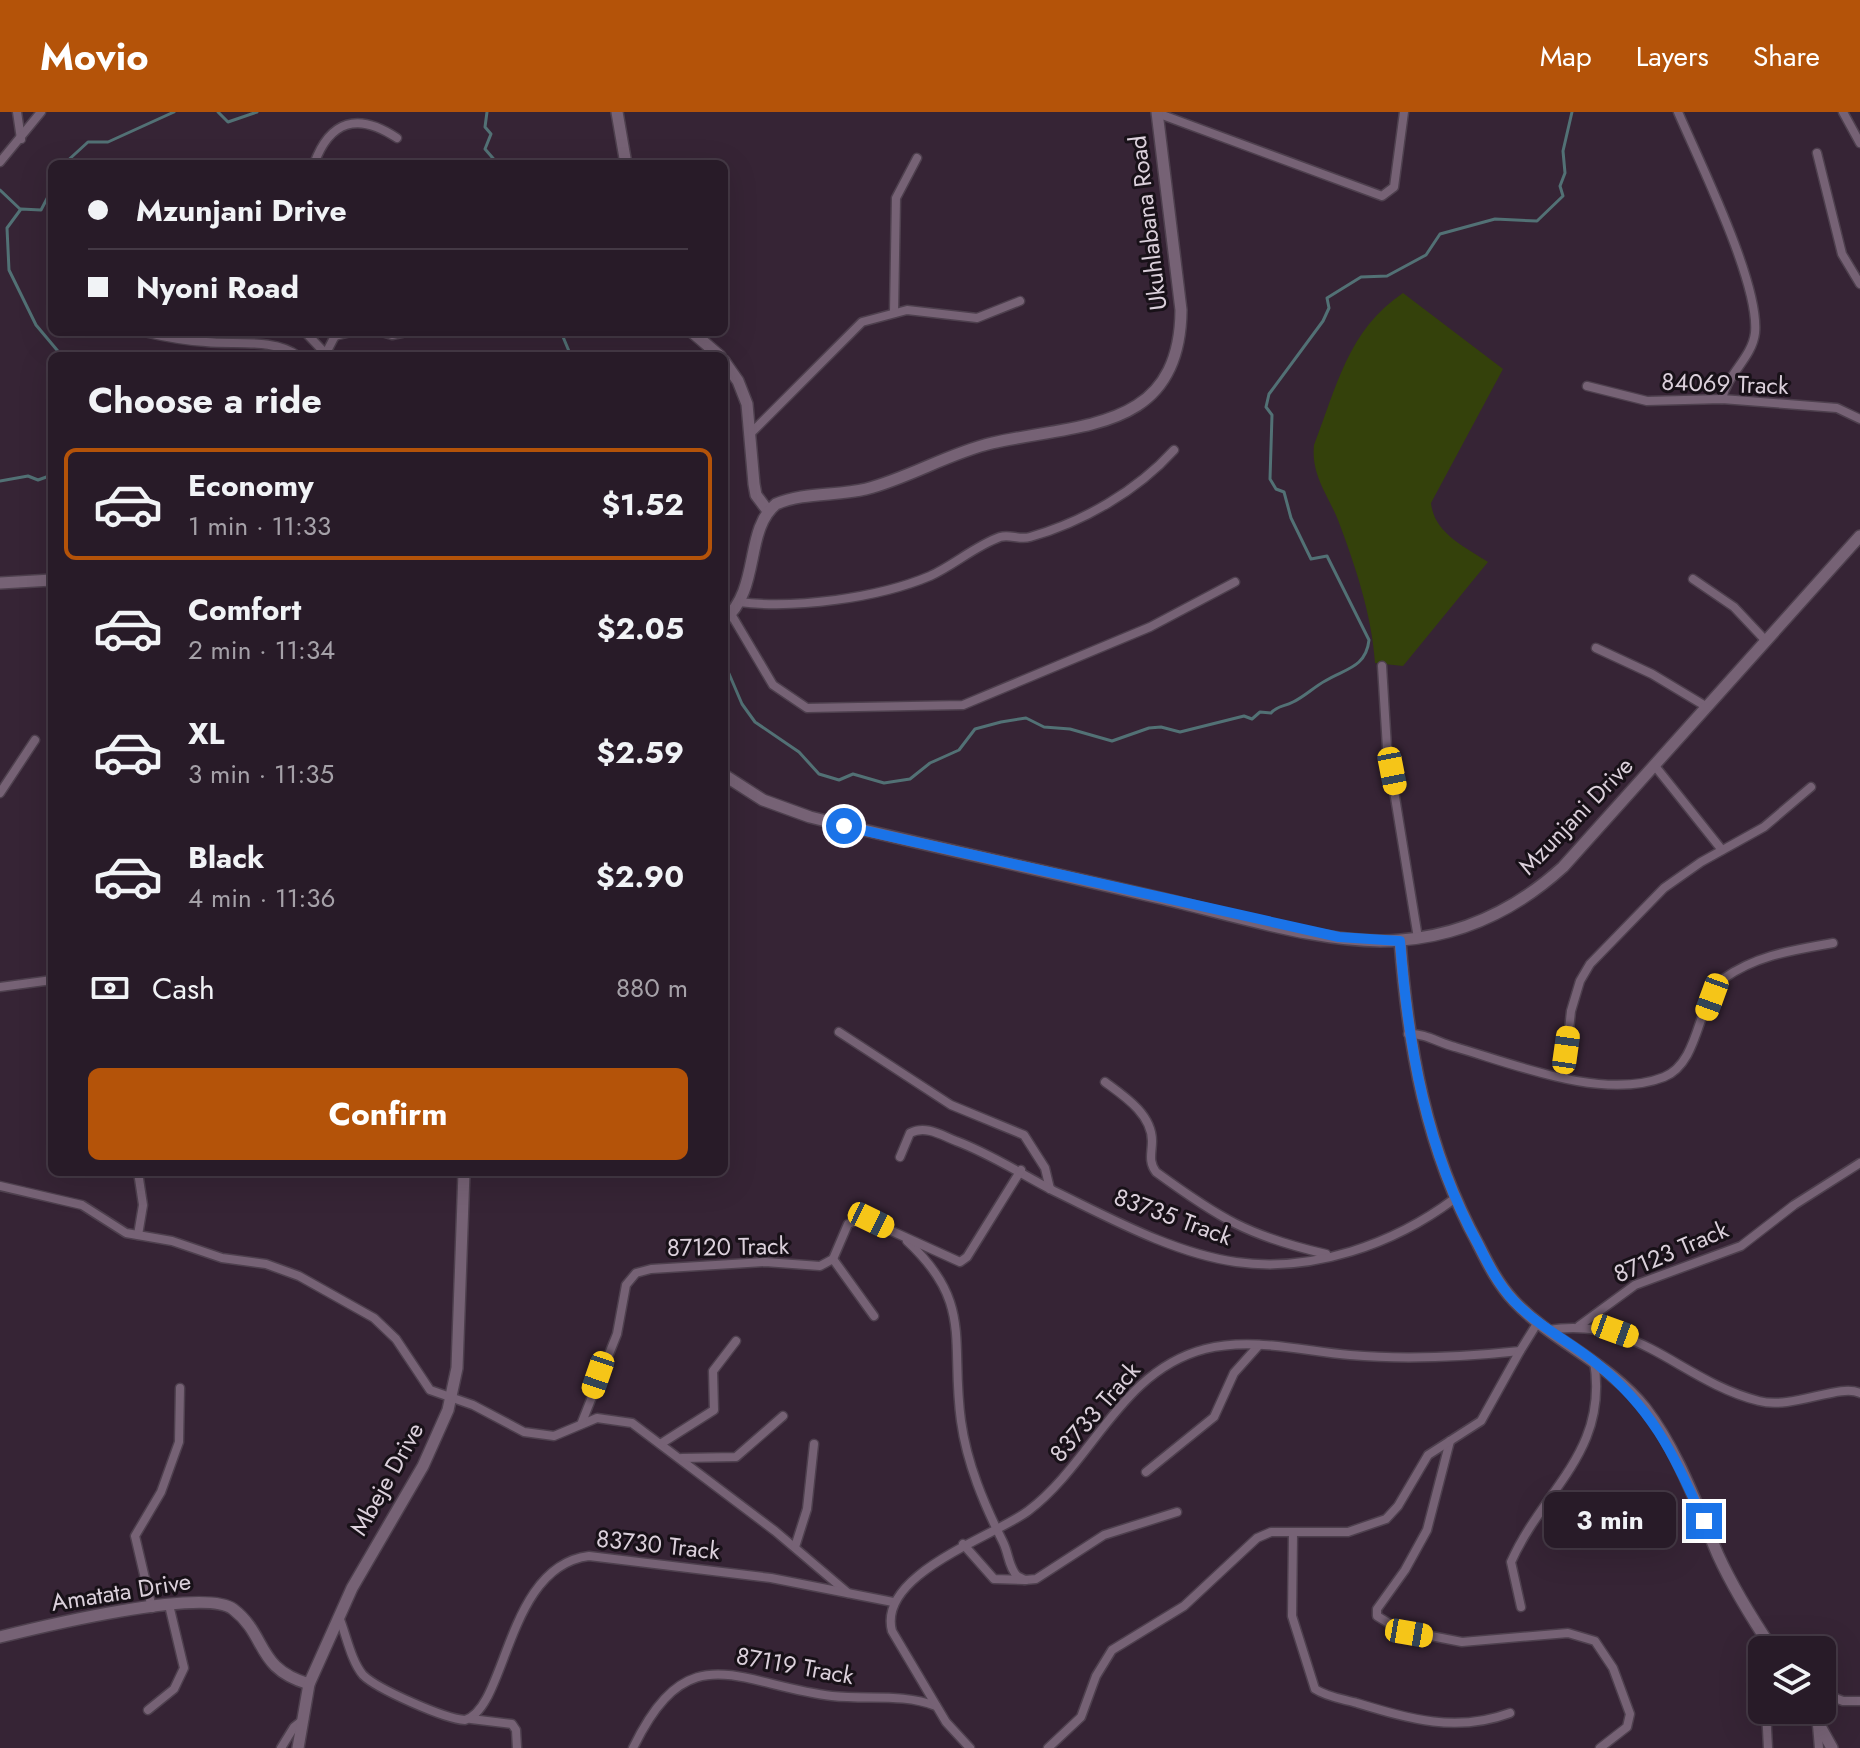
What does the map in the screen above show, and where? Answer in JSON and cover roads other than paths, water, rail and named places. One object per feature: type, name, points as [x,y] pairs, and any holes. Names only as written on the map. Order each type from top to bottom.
[{"type":"street","points":[[17,112],[21,139]]},
{"type":"street","points":[[0,162],[41,112]]},
{"type":"street","points":[[617,112],[625,160]]},
{"type":"street","points":[[1157,112],[1382,196],[1394,187],[1404,112]]},
{"type":"street","name":"Ukuhlabana Road","points":[[768,511],[785,500],[879,485],[985,445],[1101,424],[1135,410],[1150,397],[1165,376],[1181,325],[1171,202],[1157,112]]},
{"type":"street","points":[[1678,112],[1739,258],[1755,323],[1752,345],[1728,381],[1722,399]]},
{"type":"street","points":[[1843,112],[1860,143]]},
{"type":"street","points":[[316,160],[330,130],[358,119],[373,121],[397,138]]},
{"type":"street","points":[[1817,153],[1842,254],[1860,284]]},
{"type":"street","points":[[894,313],[896,198],[917,158]]},
{"type":"street","points":[[749,435],[847,333],[862,322],[907,310],[977,318],[1020,301]]},
{"type":"street","points":[[169,336],[261,345],[291,352]]},
{"type":"street","points":[[308,336],[322,352]]},
{"type":"street","points":[[697,336],[715,352]]},
{"type":"street","points":[[728,367],[744,393],[756,495],[768,511],[739,602],[728,617],[773,685],[807,708],[963,705],[1150,627],[1235,582]]},
{"type":"street","name":"84069 Track","points":[[1587,386],[1647,401],[1722,399],[1837,408],[1860,419]]},
{"type":"street","points":[[739,602],[760,605],[859,596],[931,575],[999,537],[1027,538],[1077,519],[1147,477],[1174,450]]},
{"type":"street","name":"Mzunjani Drive","points":[[728,777],[787,810],[844,826],[1325,934],[1400,941],[1418,938],[1468,926],[1501,912],[1534,892],[1574,855],[1860,536]]},
{"type":"street","points":[[1693,579],[1734,607],[1766,641]]},
{"type":"street","points":[[0,583],[48,580]]},
{"type":"street","points":[[1596,648],[1652,674],[1707,707]]},
{"type":"street","points":[[1382,666],[1387,748],[1418,938]]},
{"type":"street","points":[[0,793],[35,740]]},
{"type":"street","points":[[1655,766],[1722,850]]},
{"type":"street","points":[[1564,1077],[1571,1011],[1580,981],[1590,964],[1664,888],[1764,827],[1811,787]]},
{"type":"street","points":[[1400,941],[1407,1034],[1454,1199],[1502,1288],[1538,1322],[1594,1361],[1634,1396],[1656,1424],[1720,1559],[1763,1636]]},
{"type":"street","points":[[1407,1034],[1425,1035],[1564,1077],[1613,1084],[1668,1075],[1695,1039],[1723,979],[1769,956],[1833,943]]},
{"type":"street","points":[[0,987],[48,981]]},
{"type":"street","points":[[839,1032],[951,1105],[1024,1135],[1045,1168],[1050,1189]]},
{"type":"street","points":[[1105,1082],[1146,1119],[1152,1139],[1150,1161],[1156,1172],[1237,1227],[1260,1237],[1331,1256]]},
{"type":"street","name":"83735 Track","points":[[900,1157],[910,1133],[922,1129],[977,1148],[1050,1189],[1149,1234],[1216,1258],[1274,1263],[1331,1256],[1396,1236],[1454,1199]]},
{"type":"street","name":"87123 Track","points":[[1578,1326],[1635,1285],[1741,1246],[1794,1205],[1860,1163]]},
{"type":"street","points":[[874,1316],[833,1259],[842,1231],[856,1219],[871,1220],[950,1259],[963,1261],[1021,1170]]},
{"type":"street","points":[[138,1235],[143,1205],[139,1176]]},
{"type":"street","name":"Mbeje Drive","points":[[298,1748],[309,1684],[370,1553],[433,1447],[451,1398],[457,1368],[464,1176]]},
{"type":"street","points":[[0,1186],[72,1202],[97,1212],[126,1233],[172,1241],[232,1260],[281,1268],[321,1286],[374,1318],[396,1339],[424,1384],[437,1394],[473,1405],[524,1432],[545,1437],[597,1418],[621,1419],[662,1443],[795,1547],[848,1593]]},
{"type":"street","points":[[900,1235],[929,1261],[946,1287],[955,1321],[961,1424],[984,1505],[1013,1571],[1025,1580]]},
{"type":"street","name":"87120 Track","points":[[582,1422],[617,1334],[626,1285],[636,1273],[651,1269],[765,1262],[820,1266],[833,1259]]},
{"type":"street","points":[[1048,1748],[1081,1717],[1096,1676],[1112,1650],[1192,1600],[1257,1538],[1271,1532],[1348,1532],[1386,1519],[1398,1506],[1428,1455],[1481,1421],[1538,1322]]},
{"type":"street","points":[[1548,1330],[1578,1326],[1604,1328],[1631,1337],[1695,1374],[1767,1403],[1798,1403],[1848,1389],[1860,1393]]},
{"type":"street","points":[[662,1443],[714,1410],[713,1371],[736,1341]]},
{"type":"street","points":[[1146,1472],[1214,1417],[1234,1373],[1259,1345]]},
{"type":"street","name":"83733 Track","points":[[893,1602],[946,1554],[996,1531],[1049,1495],[1131,1394],[1158,1370],[1207,1349],[1259,1345],[1369,1357],[1457,1356],[1520,1351]]},
{"type":"street","points":[[1521,1607],[1511,1562],[1574,1466],[1589,1435],[1596,1409],[1594,1361]]},
{"type":"street","points":[[152,1608],[135,1536],[161,1492],[179,1442],[180,1388]]},
{"type":"street","points":[[681,1458],[736,1457],[783,1416]]},
{"type":"street","points":[[1451,1441],[1427,1530],[1405,1570],[1377,1609],[1377,1616],[1400,1630],[1462,1642],[1568,1633],[1595,1641],[1613,1668],[1630,1714],[1627,1727],[1600,1748]]},
{"type":"street","points":[[795,1547],[807,1509],[814,1444]]},
{"type":"street","points":[[963,1544],[994,1579],[1025,1580],[1043,1575],[1104,1535],[1177,1512]]},
{"type":"street","points":[[1293,1533],[1292,1616],[1315,1689],[1401,1717],[1443,1725],[1486,1721],[1510,1713]]},
{"type":"street","name":"83730 Track","points":[[471,1719],[486,1694],[530,1598],[549,1572],[574,1558],[589,1556],[771,1578],[893,1602]]},
{"type":"street","name":"Amatata Drive","points":[[0,1637],[169,1605],[210,1601],[226,1605],[241,1616],[274,1666],[309,1684]]},
{"type":"street","points":[[893,1602],[890,1614],[892,1631],[936,1706],[970,1748]]},
{"type":"street","points":[[148,1710],[174,1689],[184,1668],[169,1605]]},
{"type":"street","points":[[339,1617],[359,1669],[370,1680],[445,1716],[512,1724],[516,1730],[517,1748]]},
{"type":"street","name":"87119 Track","points":[[633,1748],[661,1699],[684,1684],[714,1674],[743,1675],[834,1696],[903,1697],[936,1706]]},
{"type":"street","points":[[1836,1698],[1860,1701]]},
{"type":"street","points":[[281,1748],[294,1727],[304,1719]]},
{"type":"street","points":[[1767,1724],[1768,1748]]},
{"type":"street","points":[[1817,1724],[1819,1748]]},
{"type":"street","points":[[1818,1724],[1832,1748]]},
{"type":"waterway","points":[[68,160],[88,142],[108,142],[174,112]]},
{"type":"waterway","points":[[218,112],[228,122],[257,112]]},
{"type":"waterway","points":[[487,112],[485,127],[491,134],[485,149],[495,160]]},
{"type":"waterway","points":[[728,671],[742,704],[755,722],[799,752],[819,774],[839,780],[853,774],[884,783],[910,779],[930,763],[959,750],[975,729],[1001,722],[1026,718],[1044,727],[1070,729],[1112,741],[1149,728],[1161,727],[1180,732],[1244,716],[1252,719],[1260,712],[1271,713],[1353,666],[1364,657],[1369,640],[1327,556],[1311,559],[1291,518],[1284,492],[1276,489],[1270,479],[1272,415],[1266,407],[1269,394],[1323,321],[1329,308],[1327,298],[1361,277],[1387,276],[1426,255],[1440,234],[1495,219],[1537,221],[1563,196],[1560,186],[1565,173],[1563,151],[1572,112]]},
{"type":"waterway","points":[[0,190],[20,209]]},
{"type":"waterway","points":[[48,197],[41,210],[21,209],[7,228],[9,270],[36,325],[59,352]]},
{"type":"waterway","points":[[563,336],[569,352]]},
{"type":"waterway","points":[[0,481],[28,476],[38,480],[48,476]]}]
